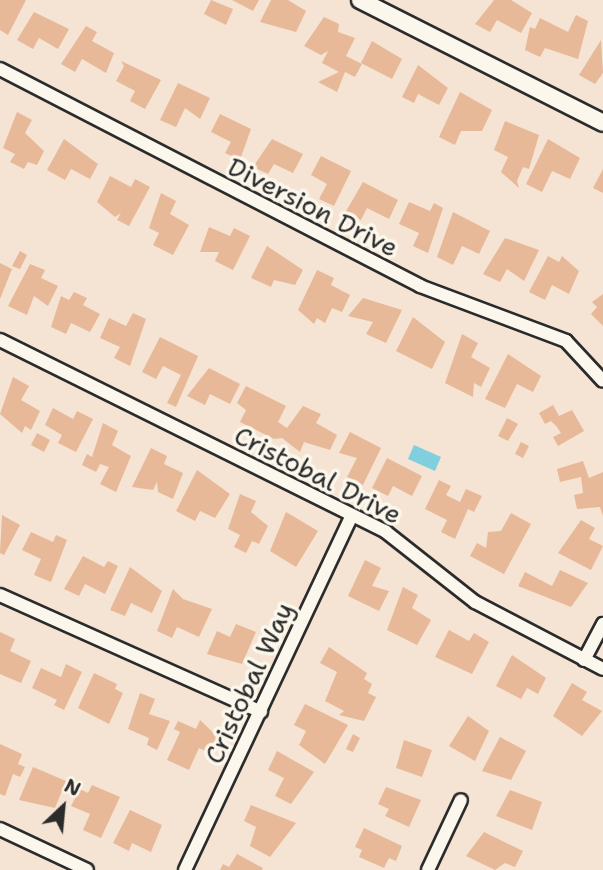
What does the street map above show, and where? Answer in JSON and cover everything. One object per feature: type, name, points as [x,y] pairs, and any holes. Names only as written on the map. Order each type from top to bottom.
[{"type":"street","points":[[360,0],[603,123]]},
{"type":"street","name":"Diversion Drive","points":[[0,69],[420,286],[566,341],[603,381]]},
{"type":"street","name":"Cristobal Drive","points":[[0,340],[386,531],[475,602],[603,669]]},
{"type":"street","name":"Cristobal Way","points":[[185,870],[352,515]]},
{"type":"street","points":[[0,595],[261,712]]},
{"type":"street","points":[[584,660],[603,624]]},
{"type":"street","points":[[428,870],[461,800]]},
{"type":"street","points":[[0,829],[87,870]]},
{"type":"water","points":[[414,445],[441,457],[435,471],[408,459]]},
{"type":"building","points":[[0,0],[26,0],[8,35],[0,30]]},
{"type":"building","points":[[211,0],[233,9],[226,25],[204,14]]},
{"type":"building","points":[[232,0],[259,0],[253,11]]},
{"type":"building","points":[[271,0],[288,0],[306,11],[296,32],[260,22]]},
{"type":"building","points":[[494,0],[511,0],[532,13],[521,33],[497,20],[490,32],[475,24]]},
{"type":"building","points":[[34,12],[69,29],[58,49],[39,38],[33,49],[17,40]]},
{"type":"building","points":[[576,15],[588,21],[578,59],[545,48],[540,57],[525,50],[530,27],[535,29],[540,18],[568,32]]},
{"type":"building","points":[[324,17],[339,24],[338,32],[355,38],[346,56],[362,64],[355,77],[345,72],[337,92],[318,82],[339,72],[322,63],[328,51],[321,55],[304,46]]},
{"type":"building","points":[[86,26],[97,32],[92,41],[114,53],[106,73],[82,59],[75,72],[61,64]]},
{"type":"building","points":[[601,40],[603,73],[595,84],[579,75]]},
{"type":"building","points":[[372,41],[402,59],[392,79],[361,63]]},
{"type":"building","points":[[121,61],[161,80],[145,109],[130,101],[135,91],[116,81],[124,66]]},
{"type":"building","points":[[418,65],[448,88],[439,105],[418,94],[414,103],[402,97]]},
{"type":"building","points":[[178,83],[210,98],[200,119],[185,108],[176,127],[160,120]]},
{"type":"building","points":[[460,92],[492,110],[482,131],[461,131],[455,145],[439,137]]},
{"type":"building","points":[[17,112],[32,120],[25,133],[44,151],[37,165],[28,162],[24,169],[10,162],[15,154],[3,148]]},
{"type":"building","points":[[220,114],[251,129],[240,160],[225,153],[231,142],[211,132]]},
{"type":"building","points":[[505,121],[539,135],[529,169],[523,167],[517,181],[519,188],[501,172],[508,157],[494,150]]},
{"type":"building","points":[[64,139],[98,164],[90,179],[71,169],[65,180],[47,170]]},
{"type":"building","points":[[272,139],[303,154],[293,173],[274,164],[268,174],[253,167]]},
{"type":"building","points":[[548,139],[580,158],[570,179],[552,171],[542,192],[526,184]]},
{"type":"building","points":[[321,156],[351,171],[334,206],[319,199],[327,184],[311,175]]},
{"type":"building","points":[[603,169],[603,193],[593,188]]},
{"type":"building","points":[[110,176],[131,187],[135,179],[150,187],[129,226],[117,220],[121,213],[115,217],[97,202]]},
{"type":"building","points":[[363,182],[398,200],[389,219],[367,208],[361,220],[345,213]]},
{"type":"building","points":[[161,193],[176,201],[170,214],[189,225],[173,255],[153,245],[159,233],[149,228]]},
{"type":"building","points":[[409,202],[430,211],[434,203],[443,208],[428,253],[413,246],[419,233],[399,224]]},
{"type":"building","points":[[453,212],[490,231],[479,254],[462,246],[453,265],[437,257]]},
{"type":"building","points":[[209,227],[230,236],[234,228],[250,236],[233,270],[215,261],[219,252],[200,252]]},
{"type":"building","points":[[505,238],[539,250],[524,281],[507,269],[500,282],[483,274]]},
{"type":"building","points":[[267,246],[303,270],[295,285],[274,280],[271,287],[251,278]]},
{"type":"building","points":[[20,251],[27,255],[20,269],[12,266]]},
{"type":"building","points":[[548,256],[559,262],[562,256],[579,271],[569,294],[552,285],[545,300],[529,292]]},
{"type":"building","points":[[0,263],[12,269],[0,299]]},
{"type":"building","points":[[30,264],[45,270],[41,278],[58,286],[48,306],[34,296],[27,315],[8,306]]},
{"type":"building","points":[[317,270],[334,278],[331,285],[350,295],[342,312],[332,308],[325,323],[317,318],[314,324],[298,310]]},
{"type":"building","points":[[74,292],[87,298],[83,305],[100,314],[90,332],[71,323],[66,334],[51,327],[61,296],[69,300]]},
{"type":"building","points":[[603,294],[603,326],[591,314],[597,307],[592,302]]},
{"type":"building","points":[[363,298],[402,310],[386,343],[366,334],[373,322],[348,316]]},
{"type":"building","points":[[133,313],[146,319],[130,366],[114,358],[120,347],[100,338],[109,318],[126,326]]},
{"type":"building","points":[[413,317],[445,342],[432,369],[396,351]]},
{"type":"building","points":[[462,334],[478,343],[471,357],[490,368],[481,387],[474,383],[473,397],[445,383]]},
{"type":"building","points":[[160,337],[198,356],[176,407],[167,403],[181,375],[163,366],[156,379],[142,372]]},
{"type":"building","points":[[508,354],[541,376],[533,392],[517,384],[505,408],[485,399]]},
{"type":"building","points":[[209,368],[240,384],[230,404],[210,394],[205,405],[187,396]]},
{"type":"building","points":[[13,377],[29,386],[21,400],[40,411],[31,430],[25,426],[22,433],[0,414]]},
{"type":"building","points":[[246,386],[286,406],[278,422],[287,428],[303,406],[321,414],[316,423],[337,435],[330,450],[304,442],[300,452],[282,438],[274,439],[240,422],[246,410],[237,403]]},
{"type":"building","points":[[553,405],[559,416],[572,410],[584,431],[558,446],[553,437],[561,433],[551,421],[545,424],[539,413]]},
{"type":"building","points":[[53,408],[73,419],[77,411],[93,419],[76,452],[58,443],[62,435],[45,425]]},
{"type":"building","points":[[507,418],[518,424],[508,441],[498,436]]},
{"type":"building","points":[[103,423],[118,431],[112,445],[131,456],[116,492],[100,484],[109,467],[100,464],[96,472],[82,465],[87,454],[92,457]]},
{"type":"building","points":[[350,432],[381,448],[363,485],[347,477],[357,458],[339,453]]},
{"type":"building","points":[[37,433],[50,440],[44,452],[31,445]]},
{"type":"building","points":[[521,442],[529,446],[523,458],[515,454]]},
{"type":"building","points":[[151,448],[167,456],[164,464],[183,473],[173,499],[158,492],[157,482],[153,490],[132,487]]},
{"type":"building","points":[[387,458],[422,476],[412,496],[393,486],[388,496],[372,488]]},
{"type":"building","points":[[583,461],[589,478],[603,472],[603,516],[600,507],[577,509],[574,495],[583,493],[581,477],[560,482],[557,469]]},
{"type":"building","points":[[197,470],[230,494],[215,518],[200,511],[195,521],[176,511]]},
{"type":"building","points":[[439,480],[451,486],[446,495],[460,502],[466,489],[482,496],[474,512],[468,509],[455,539],[441,532],[447,520],[425,509]]},
{"type":"building","points":[[240,494],[256,501],[251,512],[268,526],[259,544],[252,541],[246,553],[234,547],[240,535],[228,529]]},
{"type":"building","points":[[286,512],[318,531],[296,567],[270,551]]},
{"type":"building","points":[[511,513],[531,524],[504,574],[470,556],[477,543],[486,548],[488,532],[501,531]]},
{"type":"building","points":[[2,515],[20,525],[4,555],[0,553]]},
{"type":"building","points":[[581,520],[595,528],[589,539],[603,546],[591,570],[558,553]]},
{"type":"building","points":[[31,532],[53,542],[56,535],[67,540],[51,582],[34,575],[41,559],[22,550]]},
{"type":"building","points":[[83,556],[104,567],[108,561],[118,566],[105,594],[85,584],[79,596],[64,589]]},
{"type":"building","points":[[365,560],[381,568],[372,586],[389,591],[379,611],[348,596]]},
{"type":"building","points":[[130,567],[162,591],[152,613],[131,603],[125,616],[110,610]]},
{"type":"building","points":[[560,570],[588,583],[571,607],[518,586],[525,572],[552,586]]},
{"type":"building","points":[[403,587],[418,595],[412,608],[431,620],[417,645],[387,630]]},
{"type":"building","points":[[173,589],[183,599],[212,609],[199,637],[177,627],[172,638],[157,631]]},
{"type":"building","points":[[236,624],[256,632],[242,664],[207,654],[217,631],[230,637]]},
{"type":"building","points":[[449,630],[469,641],[474,633],[489,642],[472,674],[435,657]]},
{"type":"building","points":[[0,632],[15,639],[10,651],[31,661],[21,683],[0,674]]},
{"type":"building","points":[[329,647],[367,673],[364,679],[372,684],[368,693],[376,697],[364,721],[339,715],[344,711],[325,701],[337,672],[320,663]]},
{"type":"building","points":[[512,655],[546,678],[538,694],[527,688],[521,699],[496,686]]},
{"type":"building","points":[[66,664],[82,672],[64,710],[54,705],[57,700],[32,688],[41,668],[61,677]]},
{"type":"building","points":[[94,673],[117,684],[115,689],[123,693],[109,724],[78,708]]},
{"type":"building","points":[[572,683],[587,692],[582,700],[602,711],[582,736],[553,716]]},
{"type":"building","points":[[140,693],[155,699],[149,714],[170,721],[157,750],[147,745],[149,738],[128,729]]},
{"type":"building","points":[[305,704],[348,725],[325,764],[299,745],[306,731],[294,725]]},
{"type":"building","points":[[468,716],[489,731],[475,761],[449,746]]},
{"type":"building","points":[[200,720],[220,739],[212,754],[199,748],[189,770],[167,760],[180,732],[174,729],[178,721],[196,729]]},
{"type":"building","points":[[353,734],[360,738],[353,752],[346,749]]},
{"type":"building","points":[[500,737],[526,751],[511,780],[482,771]]},
{"type":"building","points":[[404,740],[432,750],[422,777],[396,768]]},
{"type":"building","points":[[0,744],[22,754],[18,764],[25,767],[20,777],[13,774],[5,796],[0,794]]},
{"type":"building","points":[[277,751],[314,772],[291,804],[275,796],[284,778],[268,770]]},
{"type":"building","points":[[33,767],[66,781],[55,808],[19,800]]},
{"type":"building","points":[[92,785],[120,797],[101,838],[83,830],[90,814],[71,806],[80,789],[88,793]]},
{"type":"building","points":[[386,787],[421,800],[409,827],[385,816],[389,809],[378,804]]},
{"type":"building","points":[[510,790],[542,802],[532,830],[496,816]]},
{"type":"building","points":[[251,805],[296,823],[270,857],[250,846],[256,827],[244,821]]},
{"type":"building","points":[[130,810],[162,825],[151,852],[132,843],[129,851],[113,843]]},
{"type":"building","points":[[364,828],[402,846],[396,861],[389,858],[384,868],[359,857],[362,850],[355,847]]},
{"type":"building","points":[[484,832],[523,851],[515,867],[505,863],[495,870],[466,856]]},
{"type":"building","points":[[237,854],[263,868],[262,870],[220,870],[223,864],[229,867]]}]
